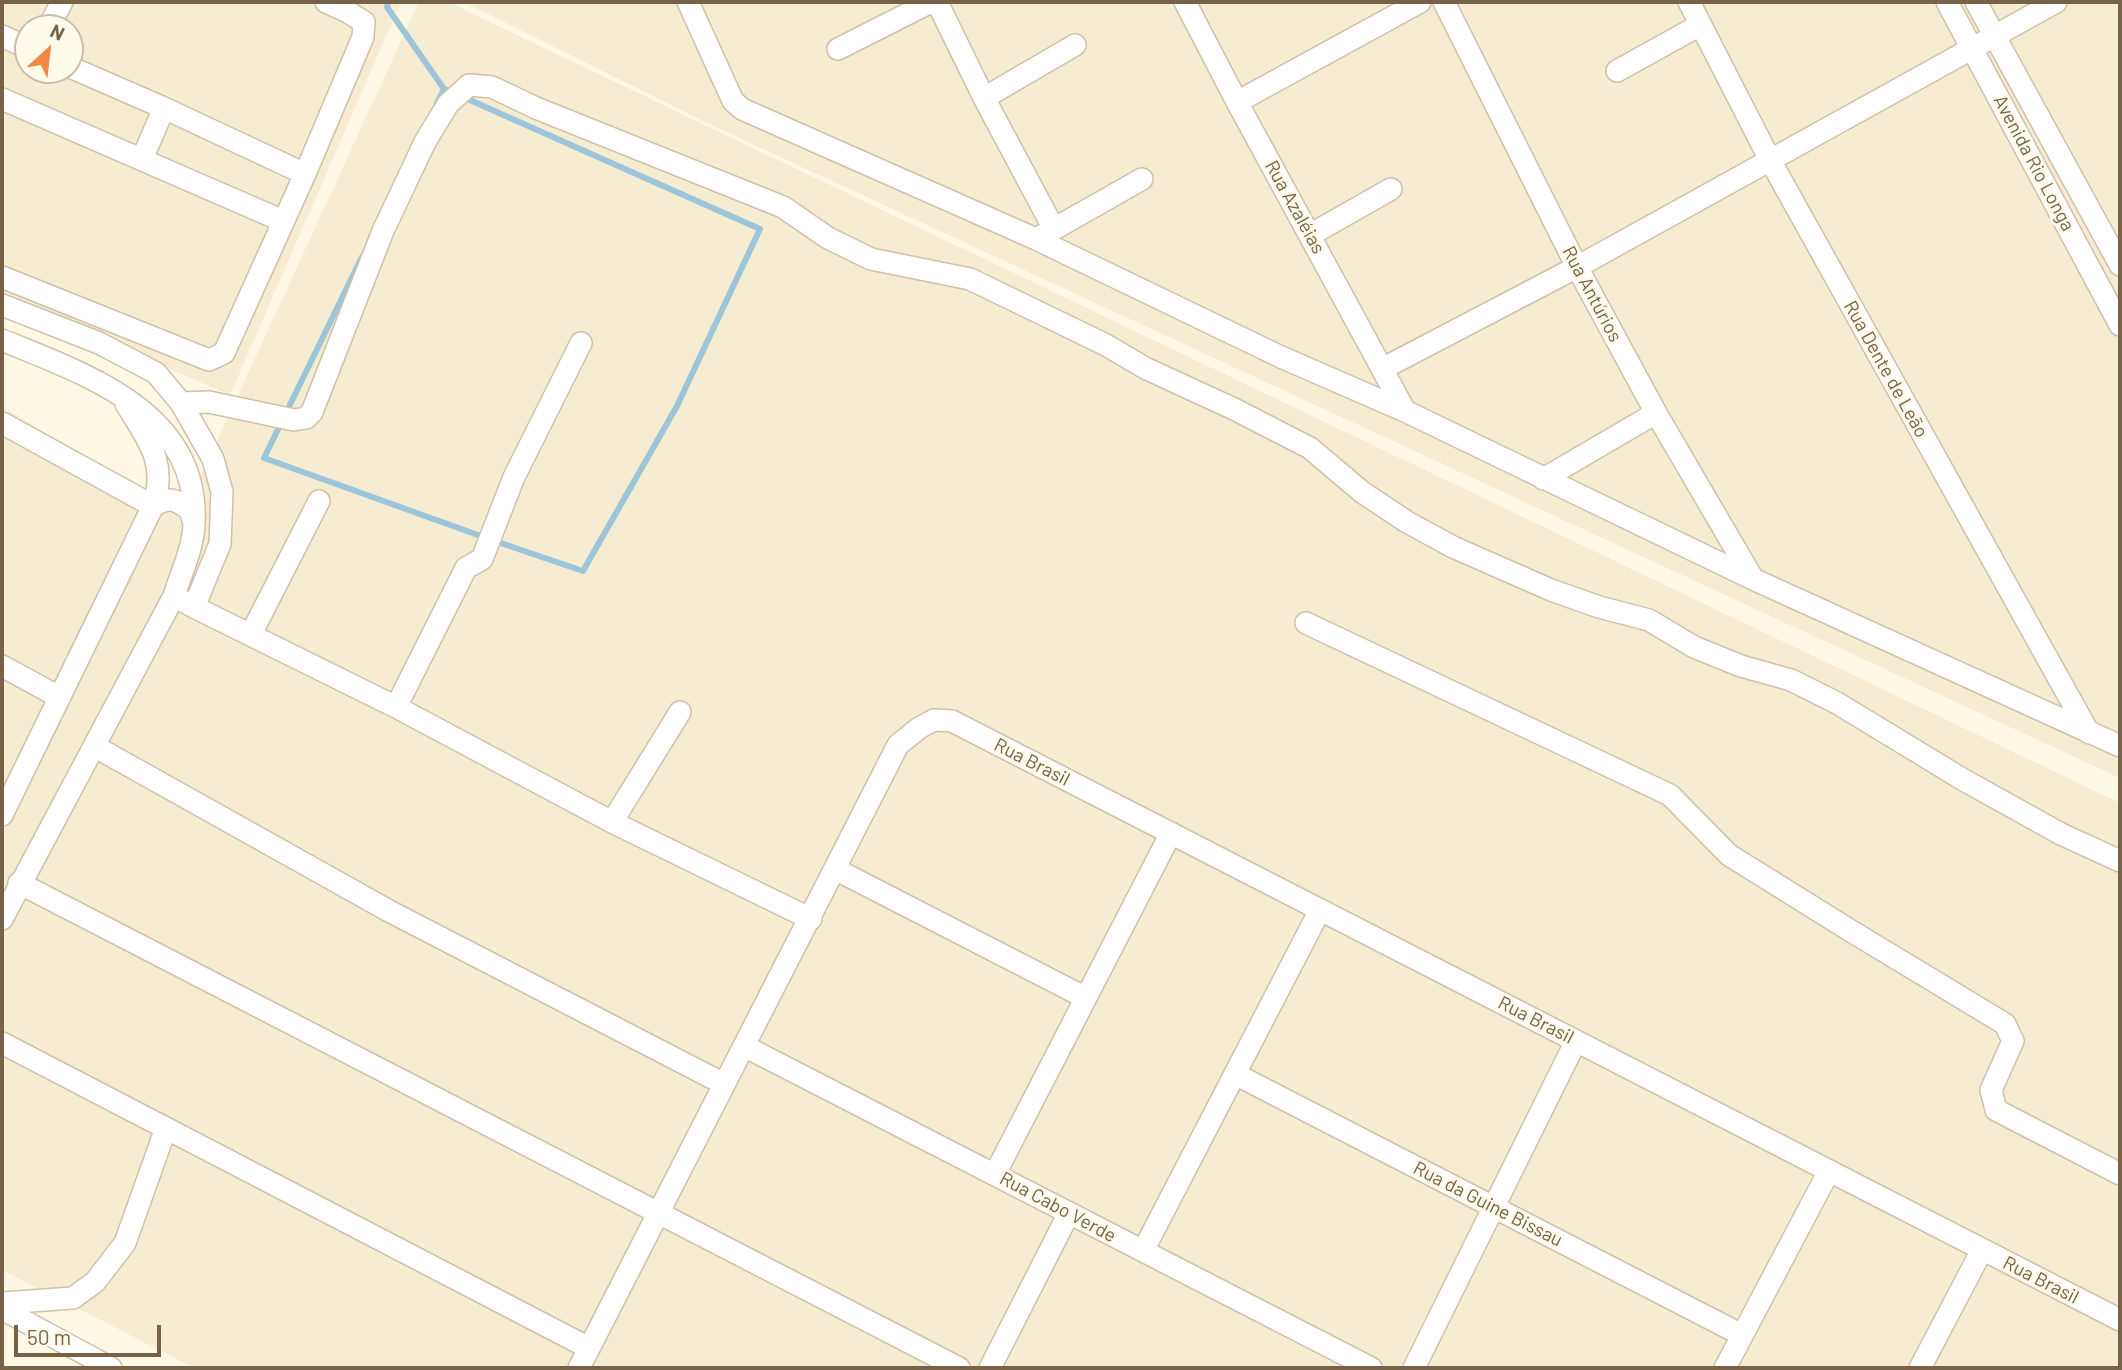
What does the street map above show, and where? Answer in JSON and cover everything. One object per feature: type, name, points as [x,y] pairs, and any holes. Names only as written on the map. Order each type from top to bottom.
[{"type":"street","points":[[2,277],[209,360],[224,353],[363,37],[364,22],[326,2]]},
{"type":"street","points":[[688,2],[733,101],[741,109],[1045,234],[1271,352],[1405,411],[1753,579],[2120,746]]},
{"type":"street","points":[[838,49],[931,2]]},
{"type":"street","points":[[937,2],[984,97],[1045,234]]},
{"type":"street","name":"Rua Azaléias","points":[[1185,2],[1405,411]]},
{"type":"street","points":[[1237,102],[1420,2]]},
{"type":"street","name":"Rua Antúrios","points":[[1444,2],[1577,267],[1656,413],[1753,579]]},
{"type":"street","name":"Rua Dente de Leão","points":[[1689,2],[1770,160],[2089,733]]},
{"type":"street","name":"Avenida Rio Longa","points":[[1947,2],[2120,325]]},
{"type":"street","name":"Avenida Rio Longa","points":[[1976,2],[2120,265]]},
{"type":"street","points":[[1382,369],[1577,267],[2056,2]]},
{"type":"street","points":[[1617,71],[1700,25]]},
{"type":"street","points":[[984,97],[1074,45]]},
{"type":"street","points":[[84,73],[305,174]]},
{"type":"street","points":[[181,404],[209,402],[294,420],[306,418],[312,412],[383,232],[425,142],[448,104],[469,85],[492,87],[536,108],[783,207],[828,238],[871,258],[970,279],[1310,448],[1362,492],[1407,522],[1452,547],[1551,590],[1649,621],[1694,647],[1741,666],[1791,680],[1837,703],[1962,779],[2061,834],[2120,861]]},
{"type":"street","points":[[4,106],[142,159],[283,221]]},
{"type":"street","points":[[142,159],[164,108]]},
{"type":"street","points":[[1045,234],[1142,179]]},
{"type":"street","points":[[1310,235],[1391,189]]},
{"type":"street","points":[[2,304],[99,343],[156,373],[181,404],[213,459],[222,492],[220,544],[194,607]]},
{"type":"street","points":[[2,340],[87,376],[154,420],[170,438],[186,465],[194,493],[194,526],[190,549],[174,596],[2,919]]},
{"type":"street","points":[[396,707],[466,568],[484,554],[514,477],[581,343]]},
{"type":"street","points":[[2,814],[153,506],[159,488],[159,470],[151,447],[121,397]]},
{"type":"street","points":[[1543,479],[1656,413]]},
{"type":"street","points":[[2,423],[153,506]]},
{"type":"street","points":[[153,506],[164,499],[177,501],[190,510],[194,526]]},
{"type":"street","points":[[251,634],[319,501]]},
{"type":"street","points":[[174,596],[396,707],[612,822],[811,919]]},
{"type":"street","points":[[1306,623],[1670,795],[1729,855],[2005,1024],[2013,1041],[1991,1090],[1996,1110],[2120,1174]]},
{"type":"street","points":[[2,666],[59,697]]},
{"type":"street","points":[[612,822],[680,712]]},
{"type":"street","name":"Rua Brasil","points":[[835,869],[898,746],[919,728],[934,720],[952,721],[2120,1320]]},
{"type":"street","points":[[94,746],[389,911],[724,1084]]},
{"type":"street","points":[[995,1174],[1171,833]]},
{"type":"street","points":[[579,1368],[835,869],[1086,998]]},
{"type":"street","points":[[19,883],[959,1368]]},
{"type":"street","points":[[1143,1251],[1320,909]]},
{"type":"street","points":[[1414,1368],[1576,1041]]},
{"type":"street","points":[[2,1043],[589,1348]]},
{"type":"street","name":"Rua Cabo Verde","points":[[744,1046],[1371,1368]]},
{"type":"street","name":"Rua da Guine Bissau","points":[[1235,1074],[1742,1335]]},
{"type":"street","points":[[2,1303],[73,1298],[95,1282],[125,1243],[166,1128]]},
{"type":"street","points":[[1725,1368],[1829,1171]]},
{"type":"street","points":[[990,1368],[1069,1213]]},
{"type":"street","points":[[1920,1368],[1982,1250]]},
{"type":"street","points":[[2,1309],[111,1368]]},
{"type":"shaded area","points":[[2,2],[401,2],[230,395],[2,296]]},
{"type":"shaded area","points":[[419,2],[448,2],[2120,803],[2120,1368],[195,1368],[2,1270],[2,406],[181,519]]},
{"type":"shaded area","points":[[464,2],[2120,2],[2120,778],[707,123]]},
{"type":"waterway","points":[[388,2],[387,7],[444,89],[454,93]]},
{"type":"waterway","points":[[437,103],[444,89]]},
{"type":"waterway","points":[[362,257],[264,458],[583,571],[677,406],[760,229],[463,97]]}]
